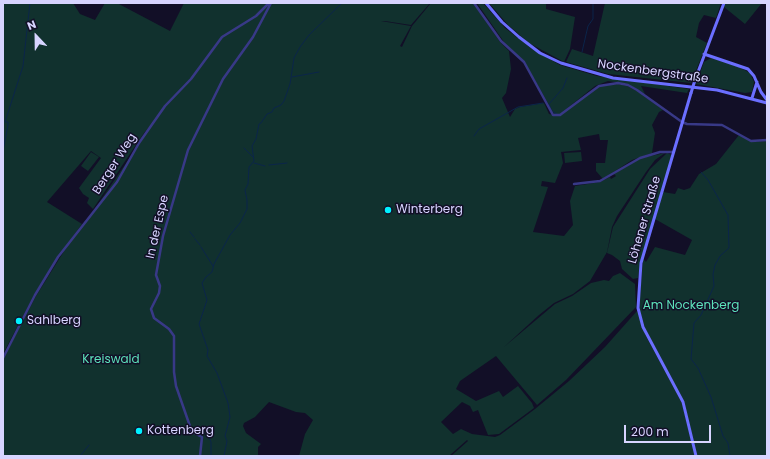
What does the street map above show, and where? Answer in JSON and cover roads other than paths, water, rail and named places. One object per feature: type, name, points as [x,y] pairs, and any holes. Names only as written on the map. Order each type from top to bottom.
[{"type":"street","name":"Berger Weg","points":[[3,358],[35,295],[58,257],[117,182],[139,143],[165,106],[191,79],[222,37],[256,16],[270,3]]},
{"type":"street","name":"In der Espe","points":[[200,456],[202,437],[192,432],[176,386],[174,372],[174,336],[170,329],[154,318],[152,309],[159,293],[160,286],[156,275],[163,236],[188,150],[223,79],[253,37],[270,3]]},
{"type":"street","name":"Nockenbergstraße","points":[[474,3],[501,41],[524,62],[553,115],[560,115],[599,86],[618,83],[628,85],[637,90],[687,124],[722,125],[751,141],[767,140]]},
{"type":"street","name":"Nockenbergstraße","points":[[486,3],[502,22],[519,37],[540,52],[561,63],[613,78],[717,90],[767,103]]},
{"type":"street","name":"Löhener Straße","points":[[696,456],[683,402],[643,327],[638,308],[641,263],[675,152],[690,93],[724,3]]},
{"type":"street","points":[[704,54],[748,69],[767,100]]},
{"type":"street","points":[[752,98],[757,82]]},
{"type":"street","points":[[756,99],[760,90]]},
{"type":"street","points":[[574,184],[598,182],[640,158],[660,152],[675,152]]},
{"type":"waterway","points":[[3,151],[8,125],[8,122],[5,122],[23,66],[30,3]]},
{"type":"waterway","points":[[224,456],[227,441],[225,436],[230,417],[228,403],[217,373],[207,356],[208,350],[199,324],[207,300],[202,283],[212,272],[214,264],[230,235],[240,223],[247,209],[245,190],[248,184],[249,167],[254,161],[252,146],[256,139],[259,124],[267,114],[272,112],[274,108],[281,105],[284,101],[290,84],[294,58],[300,47],[309,35],[342,3]]},
{"type":"waterway","points":[[582,52],[588,26],[593,19],[593,3]]},
{"type":"waterway","points":[[292,77],[319,72]]},
{"type":"waterway","points":[[557,114],[552,111],[549,104],[563,88],[567,78]]},
{"type":"waterway","points":[[474,136],[479,129],[518,107],[543,103]]},
{"type":"waterway","points":[[244,148],[253,157]]},
{"type":"waterway","points":[[254,163],[265,166]]},
{"type":"waterway","points":[[269,165],[287,163]]},
{"type":"waterway","points":[[701,172],[708,180],[728,215],[729,248],[720,256],[715,265],[713,274],[714,286],[701,315],[694,323],[691,359],[698,368],[711,397],[723,436],[728,443],[730,456]]},
{"type":"waterway","points":[[190,232],[194,237]]},
{"type":"waterway","points":[[195,239],[200,245]]},
{"type":"waterway","points":[[201,247],[213,266]]},
{"type":"waterway","points":[[209,437],[211,442],[211,456]]},
{"type":"waterway","points":[[80,456],[89,445]]},
{"type":"place","name":"Winterberg","points":[[388,210]]},
{"type":"place","name":"Sahlberg","points":[[19,321]]},
{"type":"place","name":"Kottenberg","points":[[139,431]]},
{"type":"park label","name":"Am Nockenberg","points":[[691,306]]},
{"type":"park label","name":"Kreiswald","points":[[111,360]]}]
